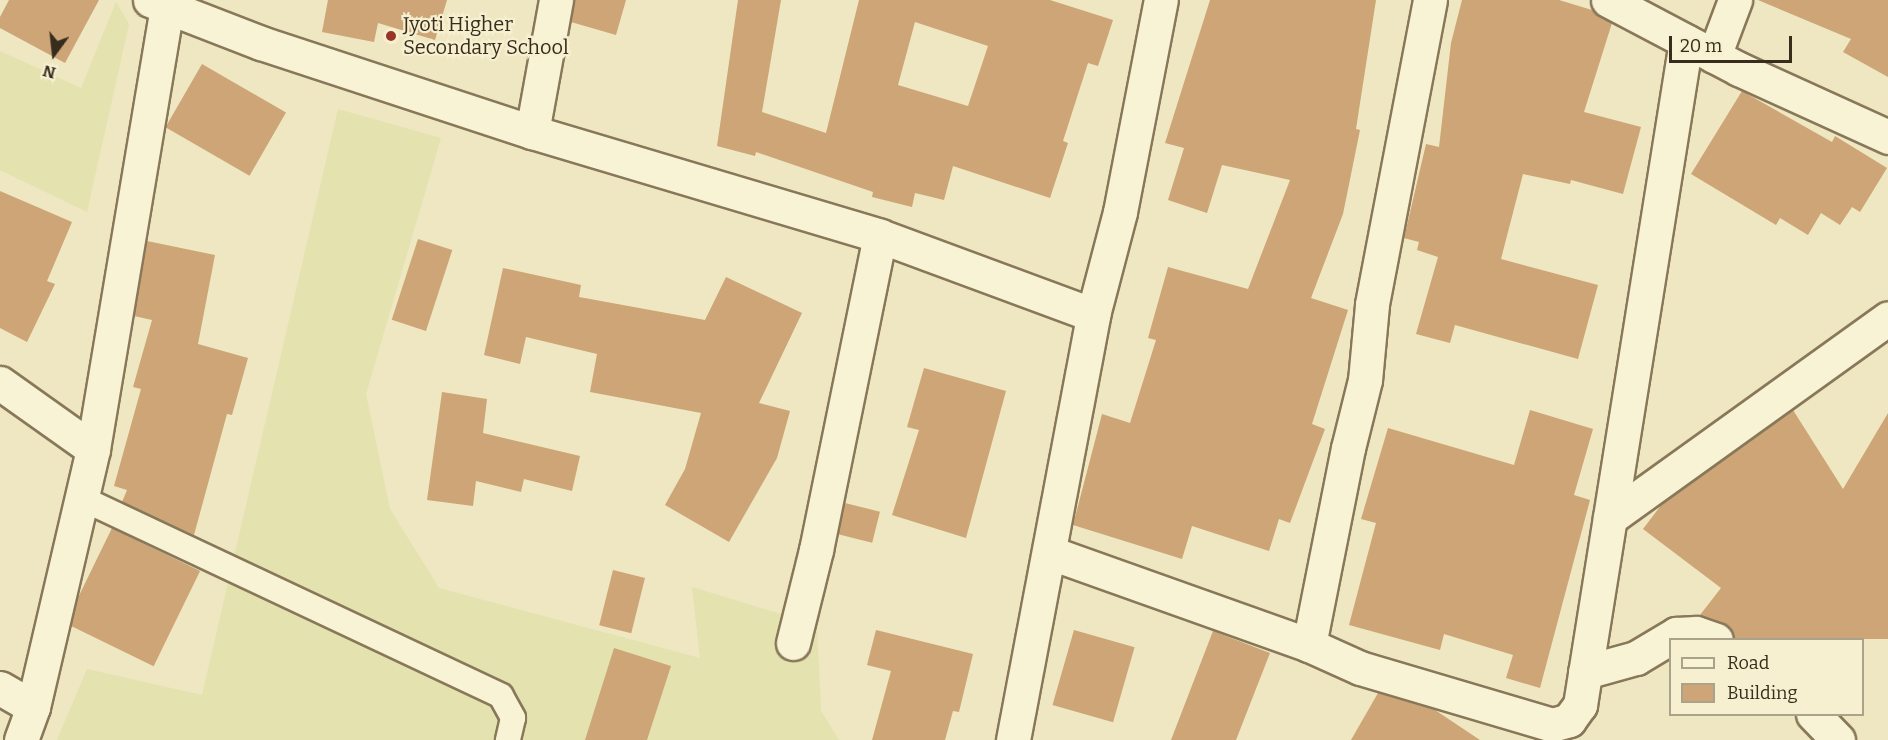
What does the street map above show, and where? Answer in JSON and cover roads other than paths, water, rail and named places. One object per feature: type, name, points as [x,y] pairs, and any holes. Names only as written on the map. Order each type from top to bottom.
[{"type":"street","points":[[532,132],[556,0]]},
{"type":"street","points":[[1013,740],[1051,553],[1093,315],[1120,212],[1161,0]]},
{"type":"street","points":[[1309,645],[1348,448],[1365,380],[1372,305],[1430,0]]},
{"type":"street","points":[[1608,0],[1714,56],[1888,137]]},
{"type":"street","points":[[1714,56],[1735,0]]},
{"type":"street","points":[[21,740],[33,707],[93,449],[161,2],[261,43],[532,132],[880,236],[1093,315]]},
{"type":"street","points":[[1051,553],[1309,645],[1359,668],[1552,725],[1569,720],[1580,705],[1686,40]]},
{"type":"street","points":[[793,643],[816,550],[880,236]]},
{"type":"street","points":[[1610,518],[1888,318]]},
{"type":"street","points":[[0,383],[93,449]]},
{"type":"street","points":[[1669,638],[1676,634],[1696,633],[1713,638]]},
{"type":"street","points":[[1585,672],[1636,658],[1669,638]]},
{"type":"street","points":[[0,688],[33,707]]},
{"type":"street","points":[[1815,716],[1838,740]]},
{"type":"lane","points":[[81,498],[501,696],[513,718],[508,740]]},
{"type":"place","name":"Jyoti Higher Secondary School","points":[[391,36]]}]
